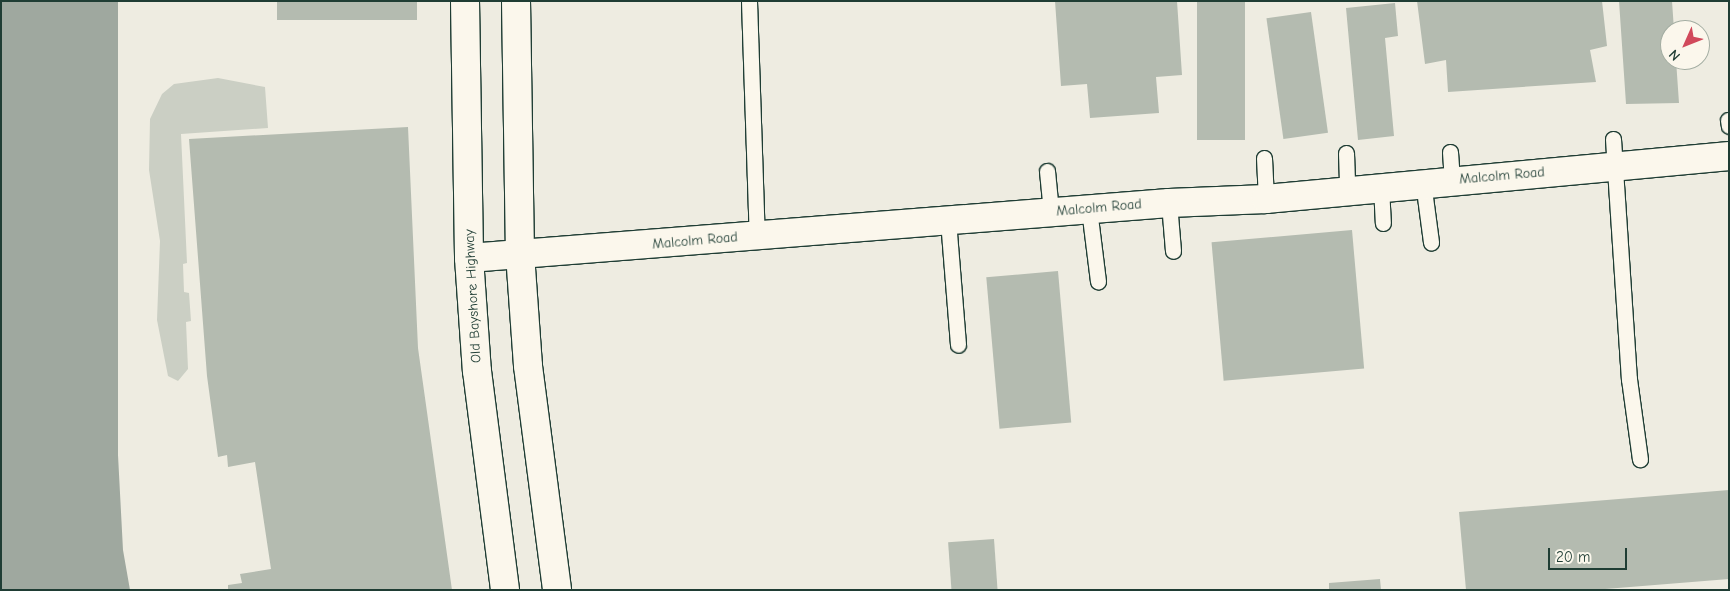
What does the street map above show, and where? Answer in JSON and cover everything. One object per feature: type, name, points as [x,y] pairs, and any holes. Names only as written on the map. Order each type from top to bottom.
[{"type":"street","name":"Old Bayshore Highway","points":[[465,1],[469,258],[477,371],[505,590]]},
{"type":"street","points":[[516,1],[520,254],[530,376],[557,590]]},
{"type":"street","name":"Malcolm Road","points":[[469,258],[1169,202],[1266,199],[1423,182],[1729,156]]},
{"type":"lane","points":[[748,1],[757,236]]},
{"type":"lane","points":[[1728,120],[1729,126]]},
{"type":"lane","points":[[1613,139],[1629,379],[1640,459]]},
{"type":"lane","points":[[1450,152],[1452,180]]},
{"type":"lane","points":[[1346,153],[1347,191]]},
{"type":"lane","points":[[1264,158],[1266,199]]},
{"type":"lane","points":[[1047,171],[1051,212]]},
{"type":"lane","points":[[1423,182],[1431,242]]},
{"type":"lane","points":[[1381,187],[1384,223]]},
{"type":"lane","points":[[1169,202],[1173,252]]},
{"type":"lane","points":[[1088,209],[1098,281]]},
{"type":"lane","points":[[948,220],[958,345]]},
{"type":"shaded area","points":[[1,1],[118,1],[118,455],[123,550],[130,590],[1,590]]},
{"type":"shaded area","points":[[218,78],[265,87],[268,128],[181,134],[187,263],[183,264],[184,292],[189,293],[191,321],[186,322],[188,369],[178,381],[168,376],[157,320],[160,241],[149,170],[150,119],[162,94],[174,84]]},
{"type":"building","points":[[277,1],[417,1],[417,20],[277,20]]},
{"type":"building","points":[[1055,1],[1177,1],[1182,75],[1156,77],[1159,113],[1090,118],[1087,84],[1061,86]]},
{"type":"building","points":[[1197,1],[1245,1],[1245,140],[1197,140]]},
{"type":"building","points":[[1417,1],[1602,1],[1607,46],[1590,50],[1596,82],[1448,92],[1446,60],[1425,64]]},
{"type":"building","points":[[1619,1],[1672,1],[1673,20],[1660,20],[1660,70],[1677,70],[1679,103],[1626,104]]},
{"type":"building","points":[[1395,3],[1398,36],[1385,38],[1394,136],[1358,140],[1346,8]]},
{"type":"building","points":[[1311,12],[1328,133],[1283,139],[1266,18]]},
{"type":"building","points":[[408,127],[418,348],[452,590],[228,590],[228,585],[242,583],[240,574],[271,569],[255,462],[228,467],[227,455],[218,457],[207,376],[189,139]]},
{"type":"building","points":[[1352,230],[1364,368],[1224,381],[1212,242]]},
{"type":"building","points":[[1058,271],[1071,422],[1000,429],[986,277]]},
{"type":"building","points":[[1729,490],[1729,579],[1593,590],[1466,590],[1459,512]]},
{"type":"building","points":[[994,539],[998,590],[951,590],[948,542]]},
{"type":"building","points":[[1380,579],[1381,590],[1329,590],[1329,583]]}]
